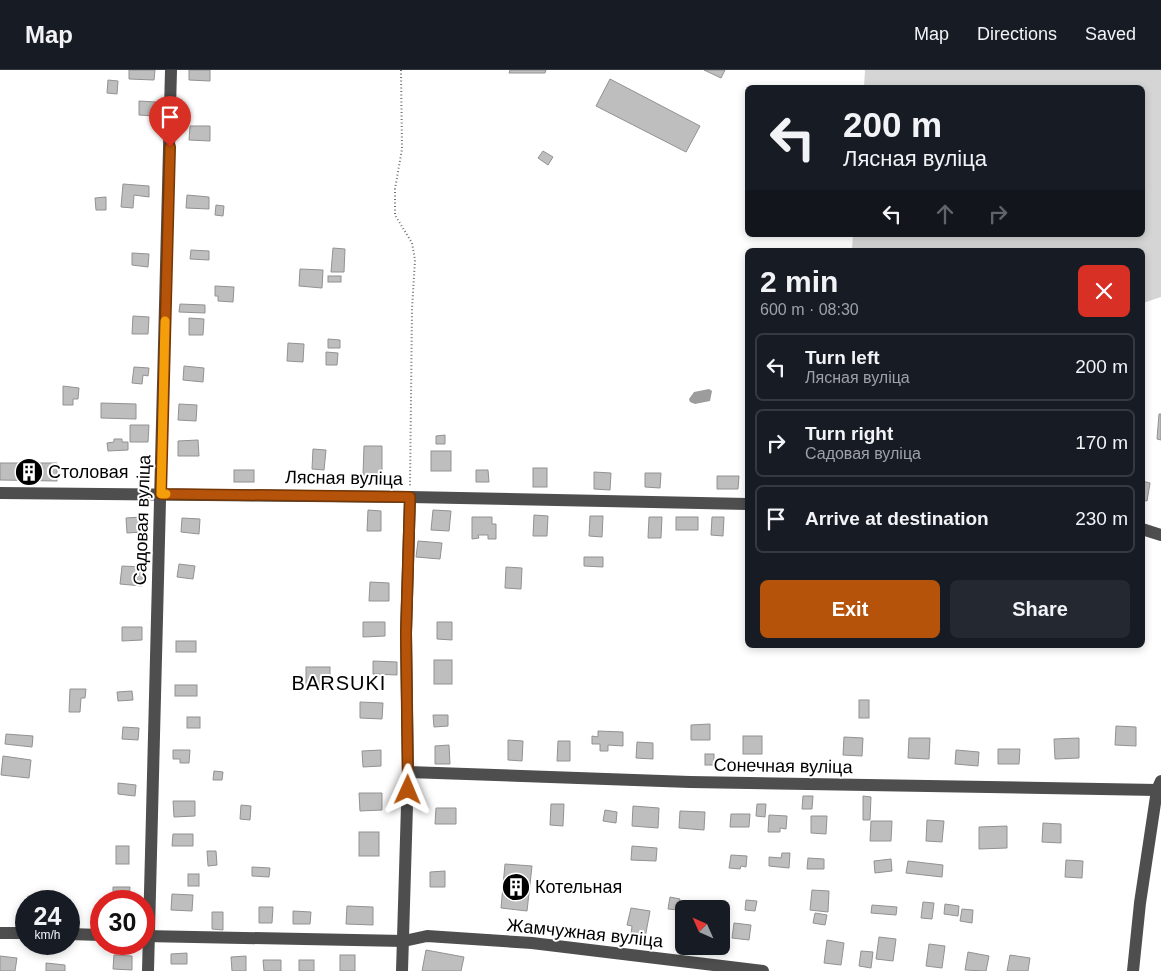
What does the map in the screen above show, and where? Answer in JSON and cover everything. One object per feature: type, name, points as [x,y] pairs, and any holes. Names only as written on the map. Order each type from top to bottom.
[{"type":"street","name":"Садовая вуліца","points":[[148,890],[161,494],[171,70]]},
{"type":"street","name":"Лясная вуліца","points":[[0,493],[410,497],[745,504]]},
{"type":"street","points":[[402,971],[408,772],[406,633],[410,497]]},
{"type":"street","points":[[1145,530],[1161,535]]},
{"type":"street","name":"Сонечная вуліца","points":[[408,772],[690,782],[1159,785]]},
{"type":"street","points":[[1133,971],[1140,903],[1159,785]]},
{"type":"street","points":[[0,932],[15,933]]},
{"type":"street","name":"Жамчужная вуліца","points":[[155,936],[404,941],[427,936],[532,942],[763,971]]},
{"type":"street","name":"Садовая вуліца","points":[[147,955],[148,971]]},
{"type":"path","points":[[401,70],[402,149],[395,189],[395,215],[412,242],[415,260],[412,309],[410,497]]},
{"type":"shaded area","points":[[865,70],[1161,70],[1161,297],[1145,302],[1145,248],[852,248],[853,237],[1145,237],[1145,85],[864,85]]},
{"type":"shaded area","points":[[709,389],[712,391],[710,401],[695,404],[690,402],[689,399],[694,392]]},
{"type":"building","points":[[129,70],[155,70],[154,80],[129,79]]},
{"type":"building","points":[[189,70],[210,70],[210,81],[189,80]]},
{"type":"building","points":[[510,70],[546,70],[545,73],[509,73]]},
{"type":"building","points":[[704,70],[725,70],[721,78]]},
{"type":"building","points":[[610,79],[700,126],[686,152],[596,106]]},
{"type":"building","points":[[108,80],[118,81],[117,94],[107,93]]},
{"type":"building","points":[[139,101],[156,102],[155,116],[139,115]]},
{"type":"building","points":[[190,126],[210,126],[210,141],[189,140]]},
{"type":"building","points":[[543,151],[553,157],[548,165],[538,158]]},
{"type":"building","points":[[123,184],[149,186],[149,197],[134,195],[133,208],[121,207]]},
{"type":"building","points":[[187,195],[209,197],[209,209],[186,208]]},
{"type":"building","points":[[106,197],[106,210],[96,210],[95,198]]},
{"type":"building","points":[[216,205],[224,206],[223,216],[215,215]]},
{"type":"building","points":[[333,248],[345,249],[344,272],[331,272]]},
{"type":"building","points":[[191,250],[209,251],[209,260],[190,259]]},
{"type":"building","points":[[132,253],[149,254],[148,267],[132,265]]},
{"type":"building","points":[[300,269],[323,270],[322,288],[299,286]]},
{"type":"building","points":[[328,276],[341,276],[341,282],[328,282]]},
{"type":"building","points":[[215,286],[234,287],[233,302],[218,301],[218,296],[215,296]]},
{"type":"building","points":[[180,304],[205,305],[205,313],[179,312]]},
{"type":"building","points":[[133,316],[149,317],[148,334],[132,334]]},
{"type":"building","points":[[189,318],[204,319],[203,335],[189,335]]},
{"type":"building","points":[[328,339],[340,340],[340,348],[328,348]]},
{"type":"building","points":[[288,343],[304,344],[303,362],[287,361]]},
{"type":"building","points":[[326,352],[338,353],[337,365],[326,365]]},
{"type":"building","points":[[184,366],[204,368],[203,382],[183,380]]},
{"type":"building","points":[[134,367],[149,368],[148,376],[143,375],[142,384],[132,383]]},
{"type":"building","points":[[63,386],[79,388],[78,399],[73,399],[73,405],[63,405]]},
{"type":"building","points":[[101,403],[136,404],[136,419],[101,418]]},
{"type":"building","points":[[179,404],[197,405],[196,421],[178,420]]},
{"type":"building","points":[[1159,414],[1161,414],[1161,440],[1157,439]]},
{"type":"building","points":[[130,425],[149,425],[148,442],[130,442]]},
{"type":"building","points":[[445,435],[445,444],[436,444],[436,436]]},
{"type":"building","points":[[114,439],[122,439],[122,442],[128,442],[128,450],[108,451],[107,443],[114,442]]},
{"type":"building","points":[[198,440],[199,456],[178,456],[178,441]]},
{"type":"building","points":[[364,446],[382,446],[382,475],[363,475]]},
{"type":"building","points":[[313,449],[326,450],[324,470],[312,469]]},
{"type":"building","points":[[431,451],[451,451],[451,471],[431,471]]},
{"type":"building","name":"Столовая","points":[[0,463],[57,463],[57,481],[0,480]]},
{"type":"building","points":[[533,468],[547,468],[547,487],[533,487]]},
{"type":"building","points":[[234,470],[254,470],[254,482],[234,482]]},
{"type":"building","points":[[476,470],[488,470],[489,482],[476,482]]},
{"type":"building","points":[[594,472],[611,473],[610,490],[594,489]]},
{"type":"building","points":[[645,473],[661,473],[660,488],[645,487]]},
{"type":"building","points":[[717,476],[739,476],[738,489],[717,489]]},
{"type":"building","points":[[1145,482],[1150,483],[1147,501],[1145,501]]},
{"type":"building","points":[[368,510],[381,511],[381,531],[367,531]]},
{"type":"building","points":[[433,510],[451,511],[449,531],[431,530]]},
{"type":"building","points":[[534,515],[548,516],[547,536],[533,536]]},
{"type":"building","points":[[590,516],[603,516],[602,537],[589,536]]},
{"type":"building","points":[[141,517],[142,532],[127,533],[126,518]]},
{"type":"building","points":[[472,517],[492,517],[492,524],[496,524],[496,539],[488,539],[488,535],[478,535],[479,538],[472,539]]},
{"type":"building","points":[[649,517],[662,517],[661,538],[648,538]]},
{"type":"building","points":[[676,517],[698,517],[698,530],[676,530]]},
{"type":"building","points":[[712,517],[724,517],[723,536],[711,535]]},
{"type":"building","points":[[182,518],[200,519],[199,534],[181,532]]},
{"type":"building","points":[[418,541],[442,543],[440,559],[416,557]]},
{"type":"building","points":[[584,557],[603,557],[603,567],[584,566]]},
{"type":"building","points":[[179,564],[195,566],[193,579],[177,577]]},
{"type":"building","points":[[122,566],[143,567],[142,586],[120,584]]},
{"type":"building","points":[[506,567],[522,568],[521,589],[505,588]]},
{"type":"building","points":[[370,582],[389,583],[389,601],[369,601]]},
{"type":"building","points":[[363,622],[385,622],[385,636],[363,637]]},
{"type":"building","points":[[437,622],[452,622],[452,640],[437,639]]},
{"type":"building","points":[[122,627],[142,627],[142,640],[122,641]]},
{"type":"building","points":[[176,641],[196,641],[196,652],[176,652]]},
{"type":"building","points":[[434,660],[452,660],[452,684],[434,684]]},
{"type":"building","points":[[373,661],[397,662],[397,675],[373,674]]},
{"type":"building","points":[[306,667],[330,667],[330,687],[306,687]]},
{"type":"building","points":[[175,685],[197,685],[197,696],[175,696]]},
{"type":"building","points":[[70,689],[86,689],[85,698],[81,698],[80,712],[69,712]]},
{"type":"building","points":[[132,691],[133,700],[118,701],[117,692]]},
{"type":"building","points":[[859,700],[869,700],[869,718],[859,718]]},
{"type":"building","points":[[360,702],[383,703],[382,719],[360,718]]},
{"type":"building","points":[[433,715],[448,715],[448,726],[434,727]]},
{"type":"building","points":[[187,717],[200,717],[200,728],[187,728]]},
{"type":"building","points":[[710,724],[710,740],[691,740],[691,725]]},
{"type":"building","points":[[1116,726],[1136,727],[1136,746],[1115,745]]},
{"type":"building","points":[[123,727],[139,728],[138,740],[122,739]]},
{"type":"building","points":[[598,731],[623,732],[623,746],[608,745],[608,751],[600,751],[600,744],[592,744],[592,736],[598,737]]},
{"type":"building","points":[[6,734],[33,736],[32,747],[5,744]]},
{"type":"building","points":[[743,736],[762,736],[762,754],[743,754]]},
{"type":"building","points":[[844,737],[863,738],[862,756],[843,755]]},
{"type":"building","points":[[909,738],[930,738],[929,759],[908,758]]},
{"type":"building","points":[[1079,738],[1079,758],[1055,759],[1054,739]]},
{"type":"building","points":[[508,740],[523,741],[522,761],[508,760]]},
{"type":"building","points":[[558,741],[570,741],[570,761],[557,761]]},
{"type":"building","points":[[637,742],[653,743],[653,759],[636,758]]},
{"type":"building","points":[[449,745],[450,764],[435,764],[435,746]]},
{"type":"building","points":[[998,749],[1020,749],[1019,764],[998,764]]},
{"type":"building","points":[[173,750],[190,750],[189,763],[180,763],[180,759],[173,759]]},
{"type":"building","points":[[381,750],[381,766],[363,767],[362,751]]},
{"type":"building","points":[[956,750],[979,752],[978,766],[955,764]]},
{"type":"building","points":[[705,754],[714,754],[714,765],[705,765]]},
{"type":"building","points":[[3,756],[31,760],[29,778],[1,775]]},
{"type":"building","points":[[214,771],[223,772],[222,780],[213,780]]},
{"type":"building","points":[[118,783],[136,785],[135,796],[118,794]]},
{"type":"building","points":[[359,793],[382,793],[382,810],[360,811]]},
{"type":"building","points":[[803,796],[813,796],[812,809],[802,809]]},
{"type":"building","points":[[863,796],[871,797],[870,820],[863,820]]},
{"type":"building","points":[[173,801],[195,801],[195,816],[174,817]]},
{"type":"building","points":[[551,804],[564,804],[563,826],[550,825]]},
{"type":"building","points":[[757,804],[766,804],[765,817],[756,816]]},
{"type":"building","points":[[241,805],[251,806],[250,820],[240,819]]},
{"type":"building","points":[[633,806],[659,808],[658,828],[632,826]]},
{"type":"building","points":[[436,808],[456,808],[456,824],[435,824]]},
{"type":"building","points":[[605,810],[617,812],[616,823],[603,821]]},
{"type":"building","points":[[680,811],[705,812],[704,830],[679,828]]},
{"type":"building","points":[[731,814],[750,814],[749,827],[730,827]]},
{"type":"building","points":[[769,815],[787,816],[786,829],[780,828],[780,832],[768,832]]},
{"type":"building","points":[[811,816],[827,816],[826,834],[811,833]]},
{"type":"building","points":[[927,820],[944,821],[942,842],[926,841]]},
{"type":"building","points":[[871,821],[892,821],[891,841],[870,841]]},
{"type":"building","points":[[1043,823],[1061,824],[1061,843],[1042,842]]},
{"type":"building","points":[[1007,826],[1007,848],[979,849],[979,827]]},
{"type":"building","points":[[359,832],[379,832],[379,856],[359,856]]},
{"type":"building","points":[[173,834],[193,834],[193,846],[172,846]]},
{"type":"building","points":[[116,846],[129,846],[129,864],[116,864]]},
{"type":"building","points":[[632,846],[657,848],[656,861],[631,860]]},
{"type":"building","points":[[207,851],[216,851],[217,865],[208,866]]},
{"type":"building","points":[[782,853],[790,853],[789,868],[769,866],[769,857],[781,858]]},
{"type":"building","points":[[731,855],[747,856],[746,867],[741,866],[740,869],[729,868]]},
{"type":"building","points":[[808,858],[824,859],[824,869],[807,869]]},
{"type":"building","points":[[891,859],[892,871],[875,873],[874,861]]},
{"type":"building","points":[[1066,860],[1083,861],[1082,878],[1065,877]]},
{"type":"building","points":[[908,861],[943,865],[942,877],[906,873]]},
{"type":"building","name":"Котельная","points":[[505,864],[532,866],[527,911],[501,908]]},
{"type":"building","points":[[252,867],[270,868],[269,877],[252,876]]},
{"type":"building","points":[[445,871],[445,887],[430,887],[430,872]]},
{"type":"building","points":[[188,874],[199,874],[199,886],[188,886]]},
{"type":"building","points":[[113,887],[130,887],[130,890],[113,890]]},
{"type":"building","points":[[812,890],[829,891],[828,912],[810,910]]},
{"type":"building","points":[[172,894],[193,895],[192,911],[171,910]]},
{"type":"building","points":[[670,897],[680,899],[675,900],[675,910],[668,909]]},
{"type":"building","points":[[746,900],[757,901],[755,911],[745,910]]},
{"type":"building","points":[[923,902],[934,903],[932,919],[921,918]]},
{"type":"building","points":[[945,904],[959,906],[958,916],[944,914]]},
{"type":"building","points":[[872,905],[897,907],[896,915],[871,913]]},
{"type":"building","points":[[347,906],[373,907],[373,925],[346,924]]},
{"type":"building","points":[[259,907],[273,907],[272,923],[259,923]]},
{"type":"building","points":[[631,908],[650,911],[645,938],[631,935],[632,926],[627,925]]},
{"type":"building","points":[[962,909],[973,910],[972,923],[960,921]]},
{"type":"building","points":[[293,911],[311,912],[310,924],[293,924]]},
{"type":"building","points":[[212,912],[223,912],[223,930],[212,929]]},
{"type":"building","points":[[815,913],[827,915],[825,925],[813,923]]},
{"type":"building","points":[[734,923],[751,925],[749,940],[732,938]]},
{"type":"building","points":[[879,937],[896,939],[893,961],[876,959]]},
{"type":"building","points":[[827,940],[844,943],[841,965],[824,963]]},
{"type":"building","points":[[929,944],[945,946],[942,968],[926,966]]},
{"type":"building","points":[[426,950],[464,957],[461,971],[422,971]]},
{"type":"building","points":[[861,951],[873,952],[871,968],[859,966]]},
{"type":"building","points":[[968,952],[989,956],[986,971],[965,970]]},
{"type":"building","points":[[187,953],[187,964],[171,964],[171,954]]},
{"type":"building","points":[[114,955],[132,956],[132,970],[113,969]]},
{"type":"building","points":[[340,955],[355,955],[355,971],[340,971]]},
{"type":"building","points":[[1010,955],[1030,958],[1028,971],[1007,971]]},
{"type":"building","points":[[0,956],[17,958],[15,971],[0,971]]},
{"type":"building","points":[[246,956],[246,971],[232,971],[231,957]]},
{"type":"building","points":[[263,960],[281,960],[281,971],[264,971]]},
{"type":"building","points":[[299,960],[314,960],[314,971],[299,971]]},
{"type":"building","points":[[46,963],[65,965],[65,971],[46,971]]},
{"type":"slow traffic","points":[[165,321],[161,494],[166,494]]},
{"type":"place","name":"Столовая","points":[[29,472]]},
{"type":"place","name":"Котельная","points":[[516,887]]},
{"type":"district","name":"BARSUKI","points":[[339,683]]},
{"type":"route","points":[[170,147],[161,494],[410,497],[406,633],[408,790]]}]
